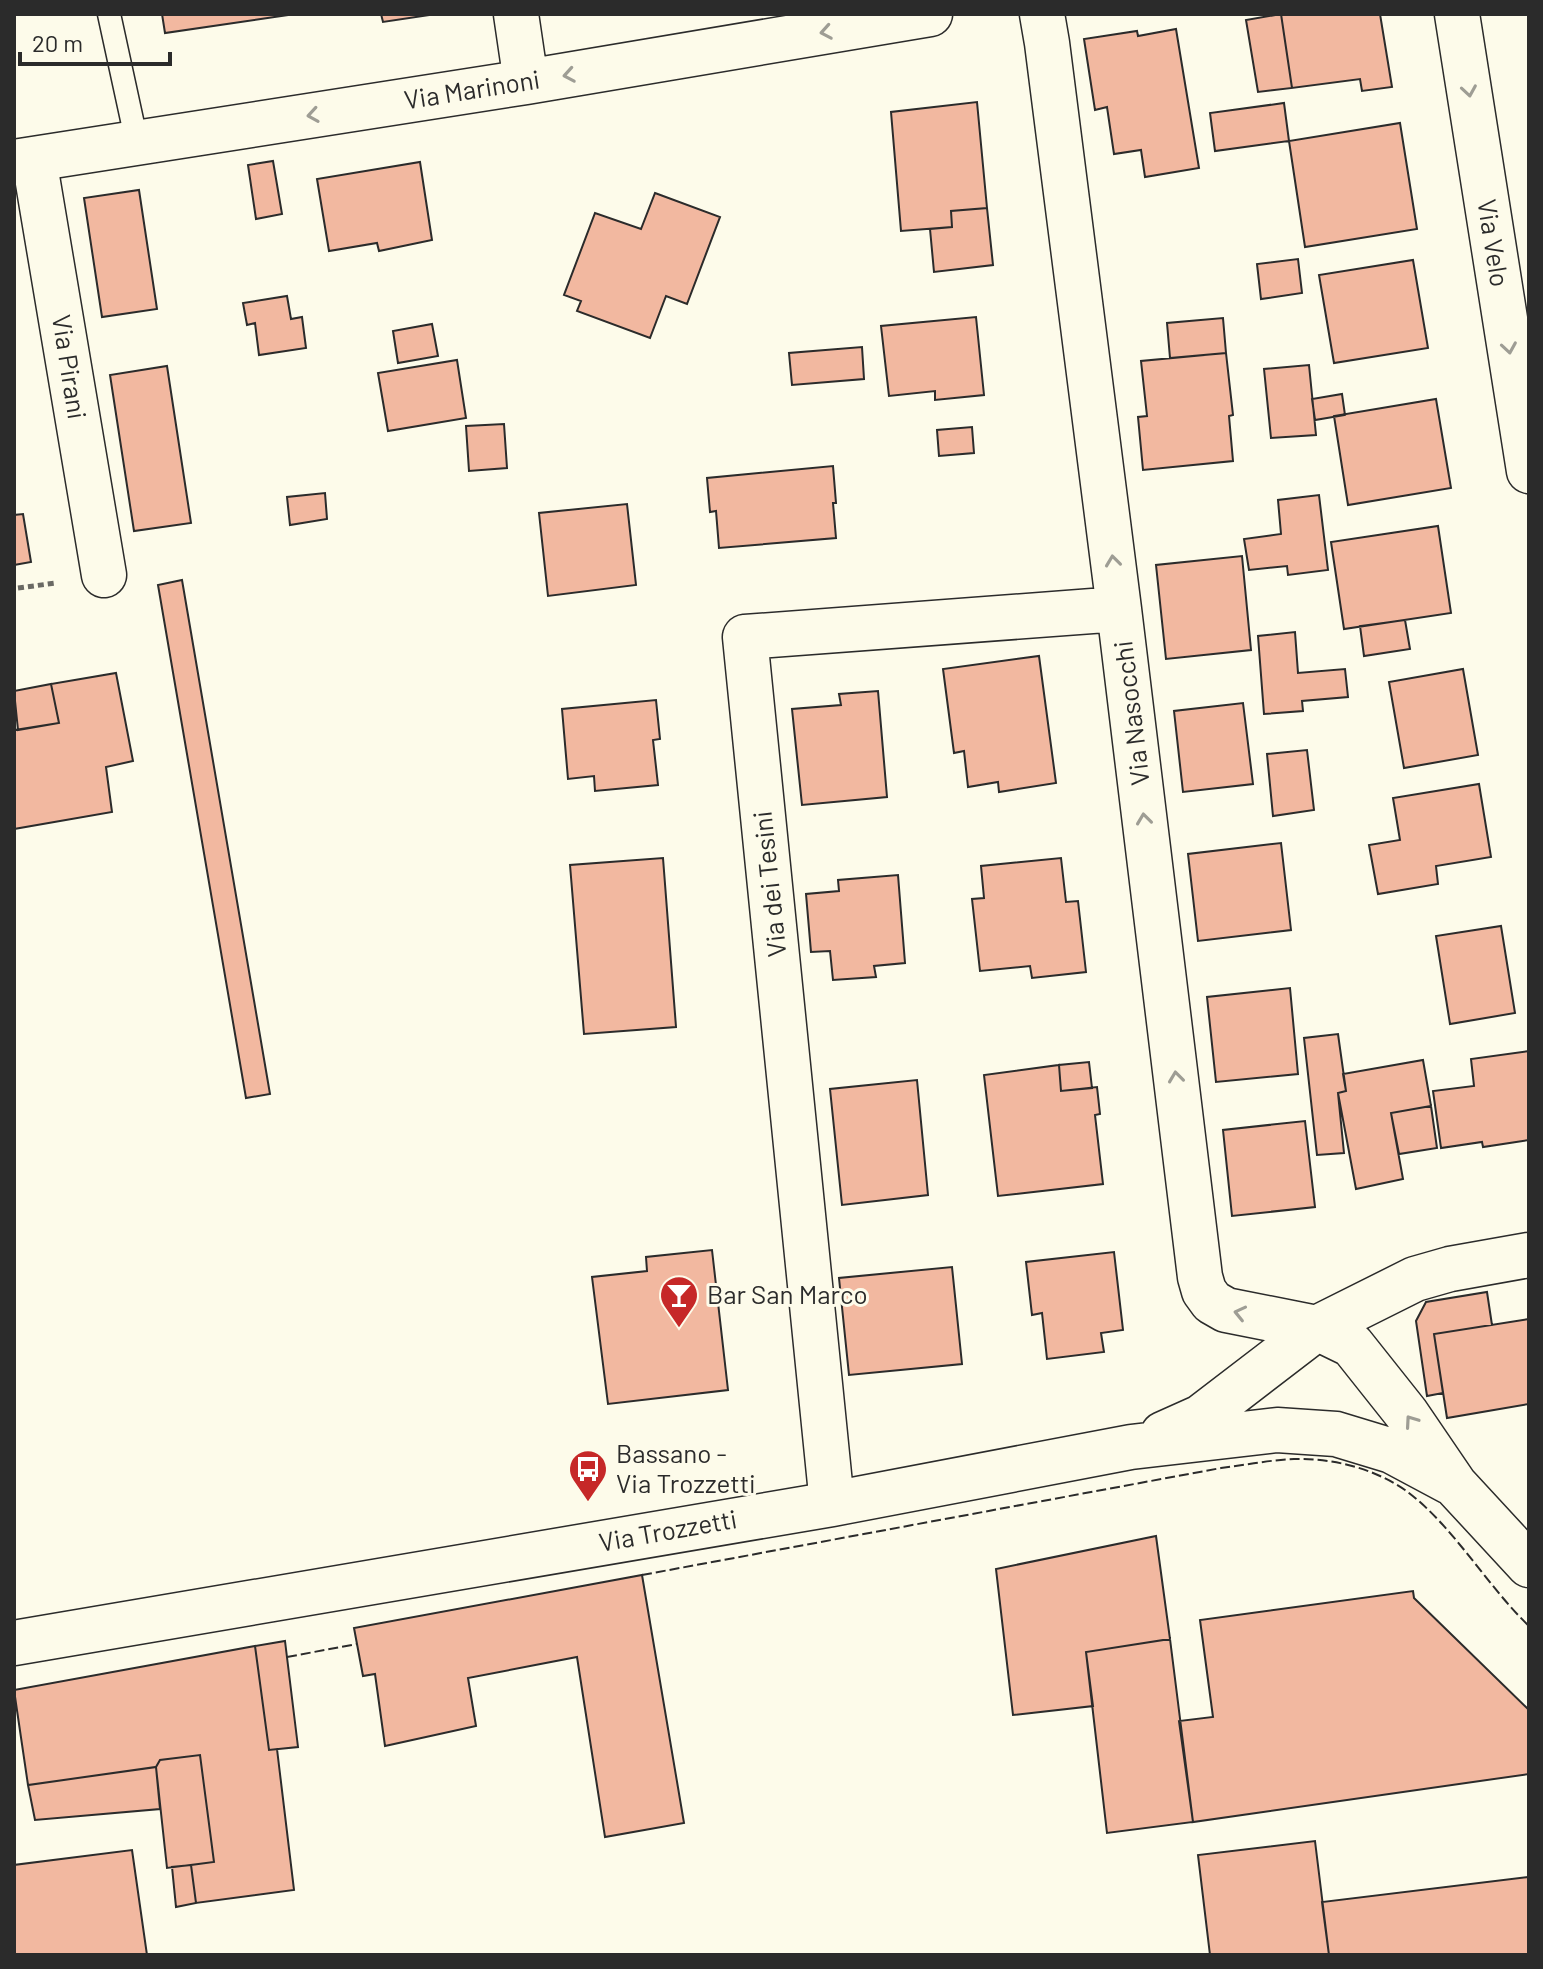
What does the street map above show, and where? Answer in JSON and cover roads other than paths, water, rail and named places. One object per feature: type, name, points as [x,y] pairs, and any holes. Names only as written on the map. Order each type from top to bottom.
[{"type":"street","points":[[516,14],[526,82]]},
{"type":"street","name":"Via Marinoni","points":[[24,160],[526,82],[930,14]]},
{"type":"street","name":"Via Nasocchi","points":[[1042,14],[1119,609],[1200,1277],[1204,1291],[1212,1302],[1226,1310],[1317,1328]]},
{"type":"street","name":"Via Velo","points":[[1457,14],[1529,471]]},
{"type":"street","name":"Via Pirani","points":[[24,160],[104,575]]},
{"type":"street","name":"Via dei Tesini","points":[[832,1504],[745,637],[1119,609]]},
{"type":"street","points":[[1131,1447],[1201,1417],[1317,1328],[1415,1279],[1450,1269],[1529,1255]]},
{"type":"street","name":"Via Trozzetti","points":[[1317,1328],[1352,1345],[1406,1413],[1455,1485],[1529,1565]]},
{"type":"street","name":"Via Trozzetti","points":[[14,1643],[832,1504],[1131,1447],[1277,1430],[1336,1434],[1392,1451],[1455,1485]]},
{"type":"lane","points":[[109,14],[137,143]]},
{"type":"place","name":"Bar San Marco","points":[[679,1329]]},
{"type":"place","name":"Bassano - Via Trozzetti","points":[[588,1503]]}]
